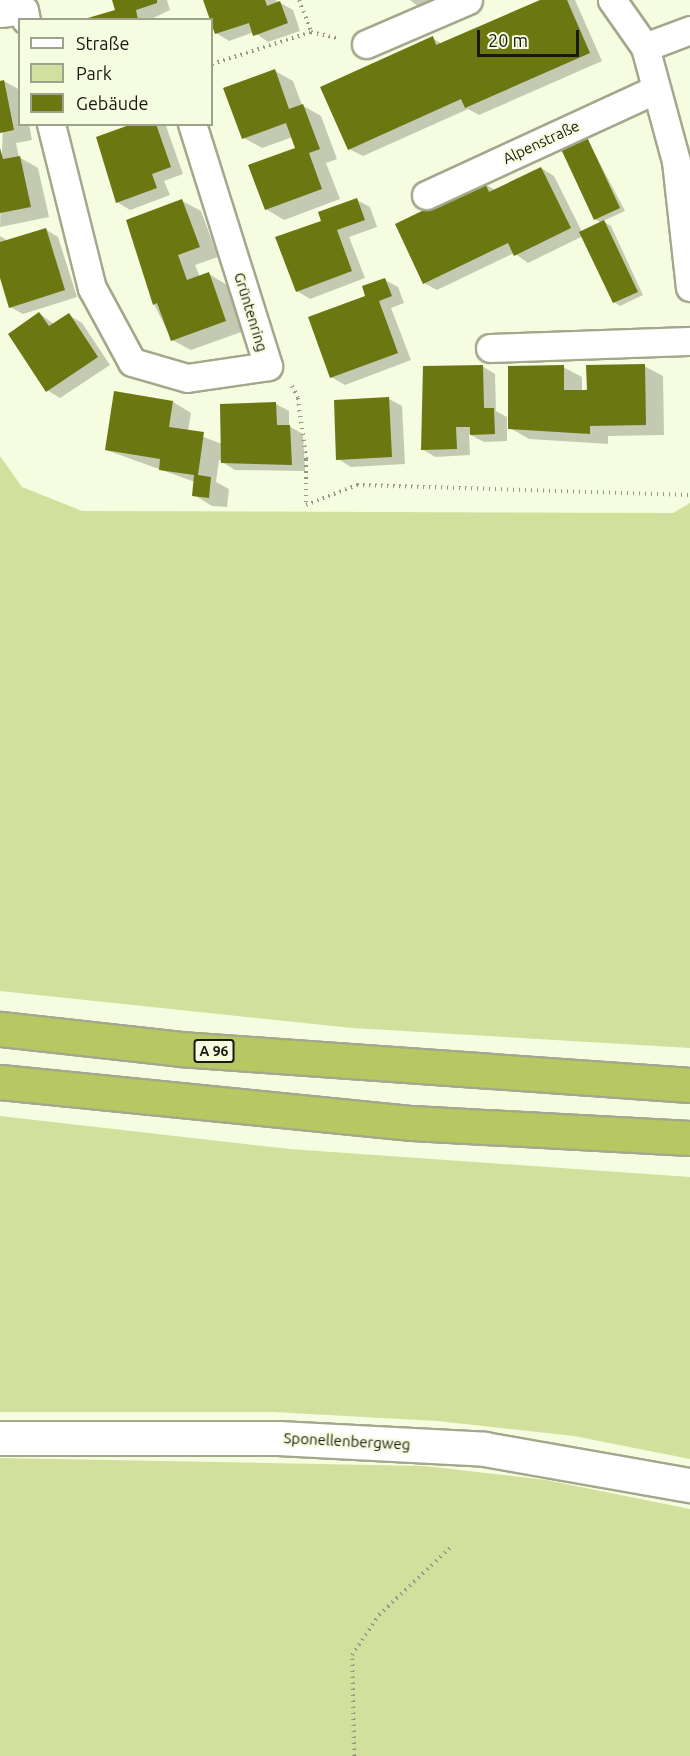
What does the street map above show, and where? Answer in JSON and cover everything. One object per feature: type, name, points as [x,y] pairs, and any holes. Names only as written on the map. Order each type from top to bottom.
[{"type":"highway","name":"A 96","points":[[0,1029],[192,1050],[690,1085]]},
{"type":"highway","points":[[0,1082],[412,1124],[690,1138]]},
{"type":"street","points":[[366,44],[468,0]]},
{"type":"street","points":[[612,0],[645,47],[676,161],[689,259],[690,287]]},
{"type":"street","points":[[0,13],[24,10],[26,18]]},
{"type":"street","points":[[645,47],[690,30]]},
{"type":"street","name":"Alpenstraße","points":[[426,195],[656,89]]},
{"type":"street","name":"Grüntenring","points":[[52,126],[92,288],[132,362],[187,378],[268,366],[193,126]]},
{"type":"street","points":[[490,348],[690,341]]},
{"type":"street","name":"Sponellenbergweg","points":[[0,1438],[278,1438],[464,1448],[575,1461],[690,1485]]},
{"type":"path","points":[[299,0],[311,32]]},
{"type":"path","points":[[213,64],[311,32],[366,44]]},
{"type":"path","points":[[268,366],[281,369],[298,398],[306,505],[357,485],[690,495]]},
{"type":"path","points":[[354,1756],[352,1655],[379,1615],[453,1545]]},
{"type":"green space","points":[[0,456],[22,487],[82,511],[673,513],[690,503],[690,1048],[352,1028],[0,991]]},
{"type":"green space","points":[[0,1116],[290,1149],[690,1177],[690,1459],[574,1436],[437,1421],[273,1412],[0,1412]]},
{"type":"green space","points":[[0,1458],[425,1466],[546,1480],[690,1509],[690,1756],[0,1756]]},
{"type":"building","points":[[112,0],[157,0],[157,3],[136,10],[138,18],[88,18],[115,10]]},
{"type":"building","points":[[203,0],[265,0],[267,6],[280,1],[288,23],[253,36],[249,23],[215,34],[213,18],[209,18]]},
{"type":"building","points":[[540,0],[567,0],[590,53],[465,108],[461,99],[348,150],[320,87],[433,36],[436,45]]},
{"type":"building","points":[[275,69],[289,109],[303,104],[320,149],[309,153],[322,189],[265,210],[248,165],[295,148],[286,123],[242,139],[223,88]]},
{"type":"building","points":[[4,80],[14,130],[0,133],[0,81]]},
{"type":"building","points":[[126,126],[157,126],[171,167],[152,174],[157,188],[116,203],[96,137]]},
{"type":"building","points":[[587,137],[620,208],[594,220],[561,149]]},
{"type":"building","points":[[0,148],[3,159],[20,156],[31,207],[0,213]]},
{"type":"building","points":[[541,167],[571,228],[514,256],[508,243],[423,284],[395,224],[484,181],[489,192]]},
{"type":"building","points":[[357,198],[365,220],[337,230],[352,271],[296,292],[275,237],[321,221],[318,212]]},
{"type":"building","points":[[182,199],[200,247],[178,255],[187,280],[209,272],[226,321],[171,341],[157,303],[153,305],[126,220]]},
{"type":"building","points":[[604,220],[638,292],[613,303],[579,232]]},
{"type":"building","points":[[46,228],[65,290],[9,308],[0,278],[0,242]]},
{"type":"building","points":[[385,278],[392,296],[379,301],[398,353],[330,378],[308,317],[365,296],[362,286]]},
{"type":"building","points":[[39,312],[49,326],[69,313],[98,357],[46,392],[8,334]]},
{"type":"building","points":[[645,364],[646,425],[590,426],[590,434],[508,429],[508,366],[564,365],[564,390],[587,390],[586,365]]},
{"type":"building","points":[[483,365],[484,408],[494,408],[495,434],[470,435],[470,427],[456,427],[457,449],[421,450],[423,366]]},
{"type":"building","points":[[114,391],[173,401],[169,427],[204,432],[198,475],[211,477],[209,498],[192,496],[194,475],[159,470],[160,459],[105,450]]},
{"type":"building","points":[[389,397],[392,457],[336,460],[334,400]]},
{"type":"building","points":[[276,402],[277,425],[290,425],[292,465],[221,463],[220,404]]}]
